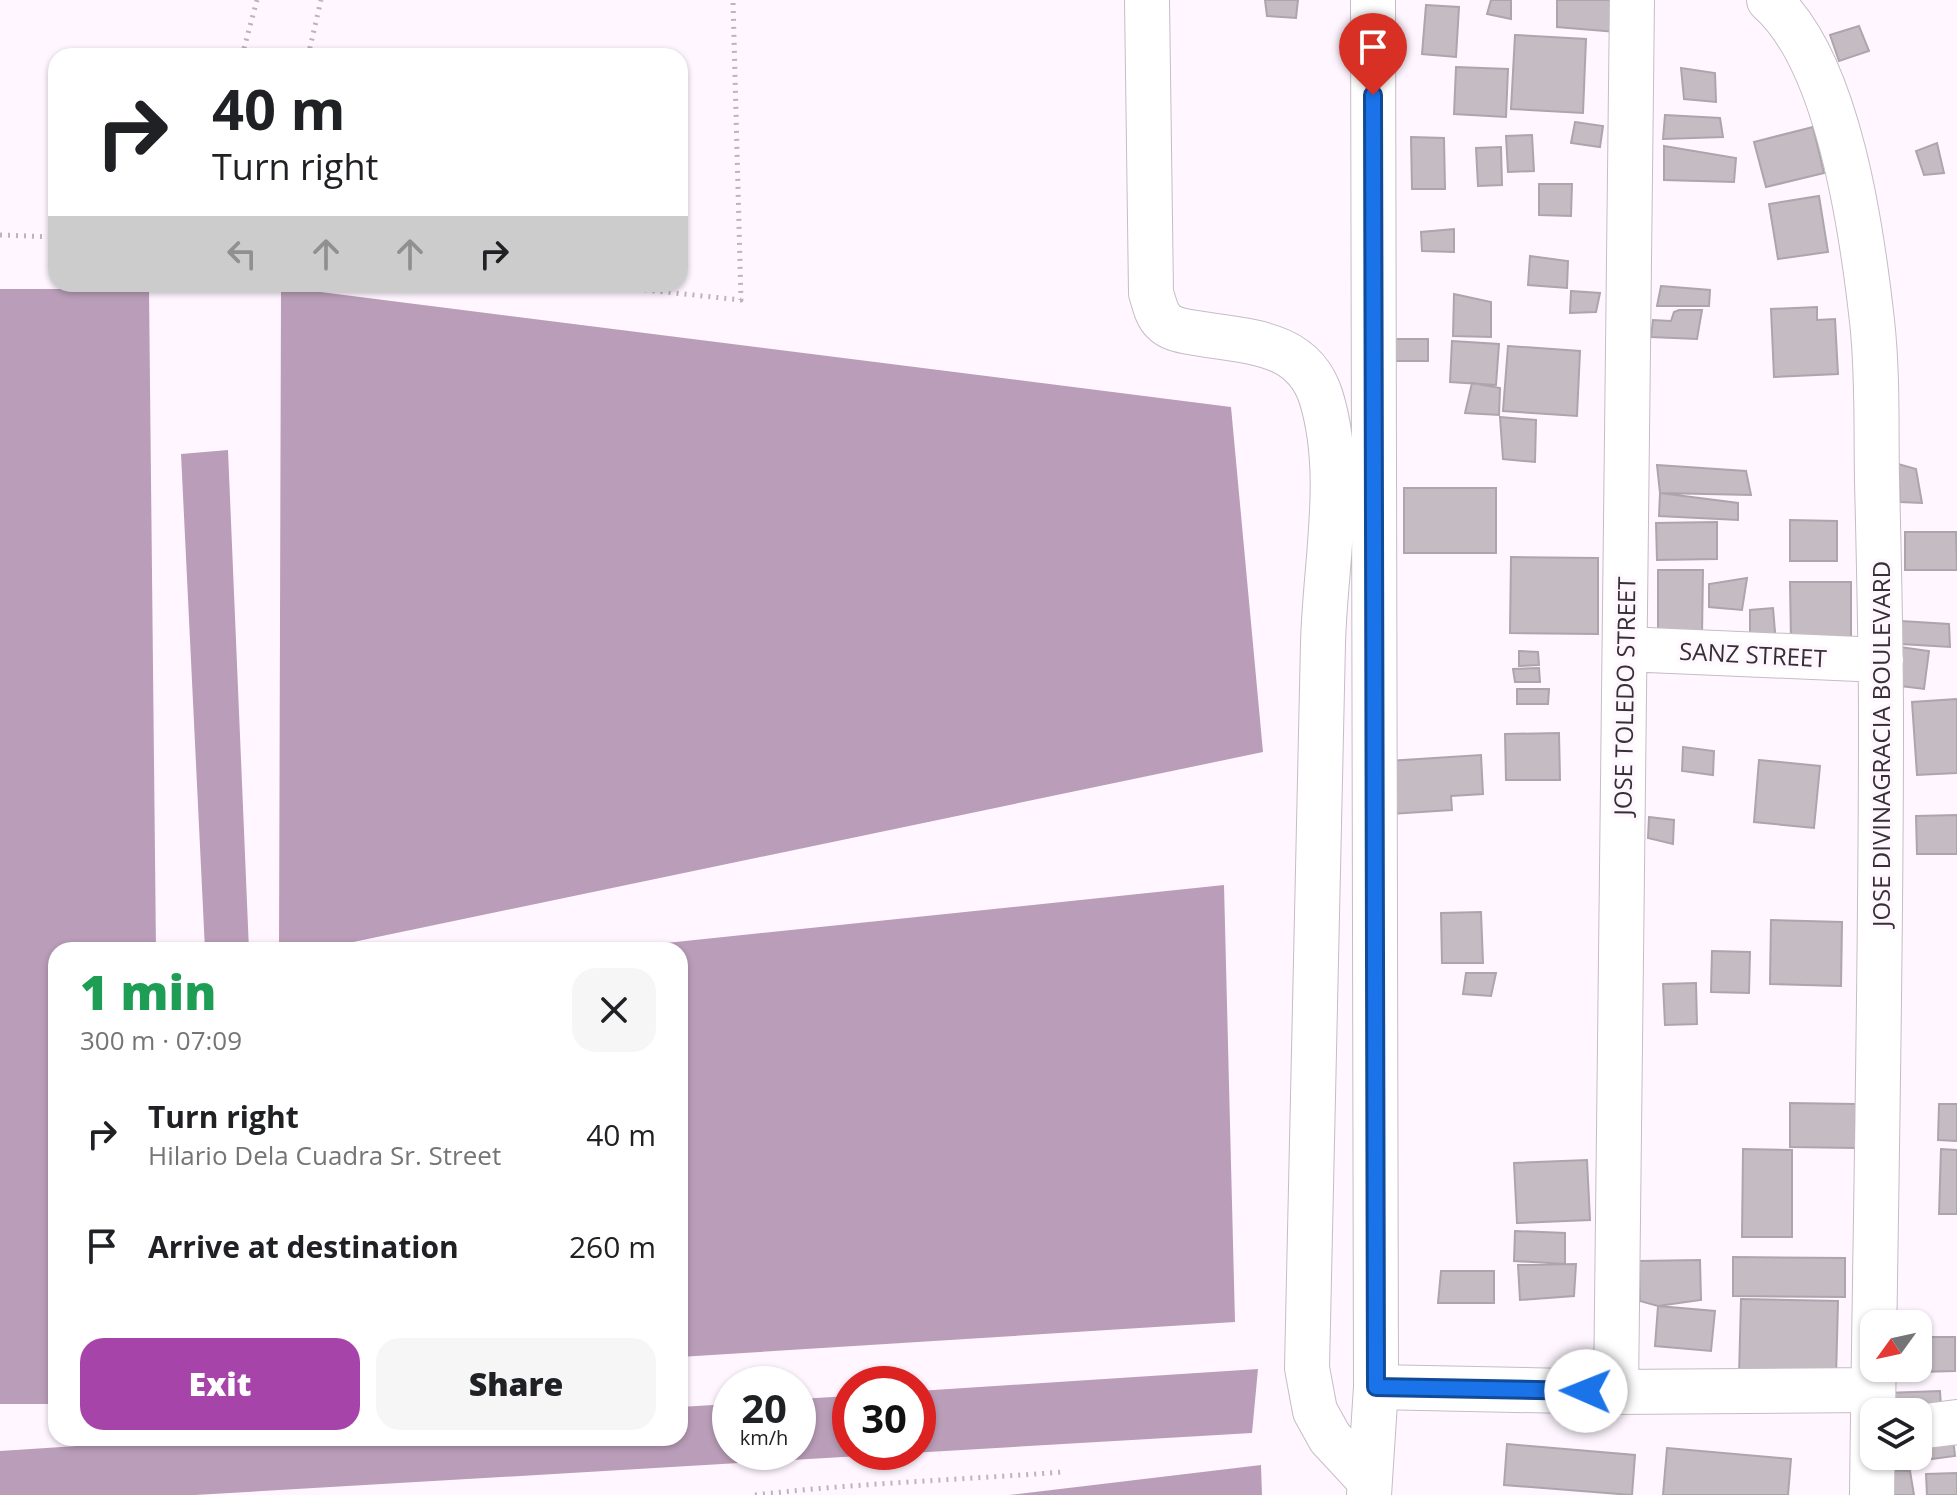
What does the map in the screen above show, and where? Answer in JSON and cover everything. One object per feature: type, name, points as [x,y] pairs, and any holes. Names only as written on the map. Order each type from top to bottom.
[{"type":"street","points":[[1147,0],[1151,293],[1156,307],[1163,321],[1177,330],[1269,346],[1292,354],[1312,373],[1322,400],[1332,463],[1323,642],[1307,1368],[1315,1411],[1330,1438],[1369,1488]]},
{"type":"street","points":[[1369,1488],[1376,1387],[1373,0]]},
{"type":"street","name":"JOSE TOLEDO STREET","points":[[1616,1392],[1632,0]]},
{"type":"street","name":"JOSE DIVINAGRACIA BOULEVARD","points":[[1775,5],[1815,65],[1848,171],[1872,322],[1881,660],[1881,1023],[1873,1398]]},
{"type":"street","name":"SANZ STREET","points":[[1625,649],[1881,660]]},
{"type":"street","points":[[1376,1387],[1616,1392],[1860,1416]]},
{"type":"street","points":[[1932,1425],[1957,1422]]},
{"type":"street","name":"JOSE DIVINAGRACIA BOULEVARD","points":[[1872,1470],[1872,1495]]},
{"type":"path","points":[[244,48],[257,0]]},
{"type":"path","points":[[310,48],[321,0]]},
{"type":"path","points":[[665,292],[741,300],[733,0]]},
{"type":"path","points":[[0,235],[48,237]]},
{"type":"path","points":[[755,1495],[839,1485],[970,1481],[1063,1472]]},
{"type":"shaded area","points":[[0,289],[149,292],[156,942],[48,942],[48,1404],[0,1404]]},
{"type":"shaded area","points":[[281,292],[321,292],[1231,407],[1263,752],[353,942],[279,942]]},
{"type":"shaded area","points":[[228,450],[249,942],[205,942],[181,454]]},
{"type":"shaded area","points":[[1224,885],[1235,1322],[688,1356],[688,942],[676,942]]},
{"type":"shaded area","points":[[1258,1369],[1252,1433],[936,1452],[936,1390]]},
{"type":"shaded area","points":[[832,1397],[832,1458],[816,1459],[816,1398]]},
{"type":"shaded area","points":[[712,1405],[712,1465],[195,1495],[0,1495],[0,1451],[77,1446],[688,1446],[688,1407]]},
{"type":"shaded area","points":[[1261,1465],[1262,1495],[1009,1495]]},
{"type":"building","points":[[1265,0],[1298,0],[1296,18],[1267,16]]},
{"type":"building","points":[[1491,0],[1511,0],[1511,19],[1487,14]]},
{"type":"building","points":[[1557,0],[1618,0],[1616,32],[1557,27]]},
{"type":"building","points":[[1426,5],[1459,7],[1456,57],[1422,54]]},
{"type":"building","points":[[1859,26],[1869,51],[1839,61],[1830,35]]},
{"type":"building","points":[[1515,35],[1586,39],[1583,113],[1511,109]]},
{"type":"building","points":[[1456,67],[1508,69],[1506,117],[1454,114]]},
{"type":"building","points":[[1681,68],[1715,73],[1716,102],[1684,99]]},
{"type":"building","points":[[1665,115],[1720,118],[1723,137],[1663,139]]},
{"type":"building","points":[[1575,122],[1603,126],[1600,147],[1571,143]]},
{"type":"building","points":[[1813,127],[1824,173],[1766,187],[1754,142]]},
{"type":"building","points":[[1532,135],[1534,171],[1508,172],[1506,136]]},
{"type":"building","points":[[1411,137],[1444,138],[1445,189],[1412,189]]},
{"type":"building","points":[[1937,143],[1944,173],[1924,175],[1916,151]]},
{"type":"building","points":[[1664,146],[1736,158],[1734,182],[1664,180]]},
{"type":"building","points":[[1501,147],[1502,185],[1478,186],[1476,148]]},
{"type":"building","points":[[1539,184],[1572,184],[1571,216],[1539,215]]},
{"type":"building","points":[[1819,196],[1828,252],[1778,259],[1769,204]]},
{"type":"building","points":[[1454,229],[1454,252],[1422,251],[1421,232]]},
{"type":"building","points":[[1530,256],[1568,261],[1567,288],[1528,285]]},
{"type":"building","points":[[1661,286],[1710,290],[1709,306],[1657,306]]},
{"type":"building","points":[[1571,291],[1600,293],[1596,312],[1570,313]]},
{"type":"building","points":[[1454,294],[1491,302],[1491,337],[1453,336]]},
{"type":"building","points":[[1817,307],[1817,320],[1835,319],[1838,374],[1774,377],[1771,309]]},
{"type":"building","points":[[1702,310],[1697,339],[1651,337],[1653,320],[1671,321],[1674,312]]},
{"type":"building","points":[[1393,339],[1428,339],[1428,361],[1389,361]]},
{"type":"building","points":[[1452,341],[1499,344],[1496,385],[1450,382]]},
{"type":"building","points":[[1508,346],[1580,351],[1577,416],[1503,411]]},
{"type":"building","points":[[1472,383],[1500,388],[1499,415],[1465,413]]},
{"type":"building","points":[[1500,417],[1536,420],[1535,462],[1503,459]]},
{"type":"building","points":[[1898,464],[1916,469],[1922,503],[1900,502]]},
{"type":"building","points":[[1657,465],[1746,471],[1751,495],[1660,493]]},
{"type":"building","points":[[1404,488],[1496,488],[1496,553],[1404,553]]},
{"type":"building","points":[[1660,493],[1738,503],[1738,520],[1659,516]]},
{"type":"building","points":[[1790,520],[1837,521],[1837,561],[1790,561]]},
{"type":"building","points":[[1717,522],[1717,559],[1657,560],[1656,523]]},
{"type":"building","points":[[1905,532],[1956,532],[1957,570],[1905,570]]},
{"type":"building","points":[[1511,557],[1598,558],[1598,634],[1510,633]]},
{"type":"building","points":[[1658,570],[1703,570],[1702,636],[1658,635]]},
{"type":"building","points":[[1747,578],[1742,610],[1709,607],[1709,584]]},
{"type":"building","points":[[1790,582],[1851,582],[1851,642],[1791,641]]},
{"type":"building","points":[[1773,608],[1776,644],[1750,643],[1750,610]]},
{"type":"building","points":[[1901,621],[1949,624],[1950,647],[1901,644]]},
{"type":"building","points":[[1900,647],[1929,651],[1924,689],[1901,686]]},
{"type":"building","points":[[1519,651],[1538,652],[1539,665],[1519,666]]},
{"type":"building","points":[[1539,668],[1540,682],[1515,682],[1513,669]]},
{"type":"building","points":[[1517,689],[1549,689],[1548,704],[1517,704]]},
{"type":"building","points":[[1957,699],[1957,773],[1917,775],[1912,702]]},
{"type":"building","points":[[1559,733],[1560,780],[1506,780],[1505,734]]},
{"type":"building","points":[[1683,747],[1714,751],[1713,775],[1682,771]]},
{"type":"building","points":[[1481,755],[1483,794],[1451,796],[1452,810],[1391,814],[1388,761]]},
{"type":"building","points":[[1759,760],[1820,766],[1814,828],[1754,822]]},
{"type":"building","points":[[1957,815],[1957,854],[1917,854],[1916,816]]},
{"type":"building","points":[[1649,817],[1674,820],[1673,844],[1648,838]]},
{"type":"building","points":[[1481,912],[1483,963],[1442,963],[1441,913]]},
{"type":"building","points":[[1771,920],[1842,922],[1841,986],[1770,984]]},
{"type":"building","points":[[1712,951],[1750,952],[1749,993],[1711,992]]},
{"type":"building","points":[[1466,973],[1496,973],[1491,996],[1463,994]]},
{"type":"building","points":[[1696,983],[1697,1024],[1665,1025],[1663,984]]},
{"type":"building","points":[[1790,1103],[1856,1104],[1855,1148],[1790,1147]]},
{"type":"building","points":[[1939,1104],[1957,1104],[1957,1141],[1938,1140]]},
{"type":"building","points":[[1743,1149],[1792,1150],[1792,1237],[1742,1237]]},
{"type":"building","points":[[1941,1149],[1957,1150],[1957,1214],[1939,1214]]},
{"type":"building","points":[[1587,1160],[1590,1220],[1517,1223],[1514,1163]]},
{"type":"building","points":[[1515,1231],[1565,1233],[1565,1264],[1514,1261]]},
{"type":"building","points":[[1733,1257],[1845,1258],[1845,1297],[1733,1296]]},
{"type":"building","points":[[1700,1260],[1701,1300],[1658,1306],[1640,1301],[1639,1261]]},
{"type":"building","points":[[1576,1264],[1574,1296],[1520,1300],[1518,1265]]},
{"type":"building","points":[[1441,1271],[1494,1271],[1494,1303],[1438,1303]]},
{"type":"building","points":[[1741,1299],[1838,1301],[1836,1378],[1739,1376]]},
{"type":"building","points":[[1658,1306],[1715,1311],[1711,1351],[1655,1346]]},
{"type":"building","points":[[1932,1337],[1955,1337],[1955,1371],[1932,1372]]},
{"type":"building","points":[[1940,1391],[1942,1424],[1932,1419],[1932,1398],[1885,1398],[1885,1393]]},
{"type":"building","points":[[1952,1429],[1955,1456],[1932,1459],[1932,1430]]},
{"type":"building","points":[[1507,1444],[1635,1455],[1632,1495],[1504,1485]]},
{"type":"building","points":[[1667,1448],[1791,1459],[1788,1495],[1663,1495]]},
{"type":"building","points":[[1884,1470],[1910,1471],[1914,1495],[1886,1495]]},
{"type":"building","points":[[1957,1473],[1957,1495],[1927,1495],[1926,1474]]},
{"type":"route","points":[[1373,95],[1376,1387],[1586,1391]]}]
